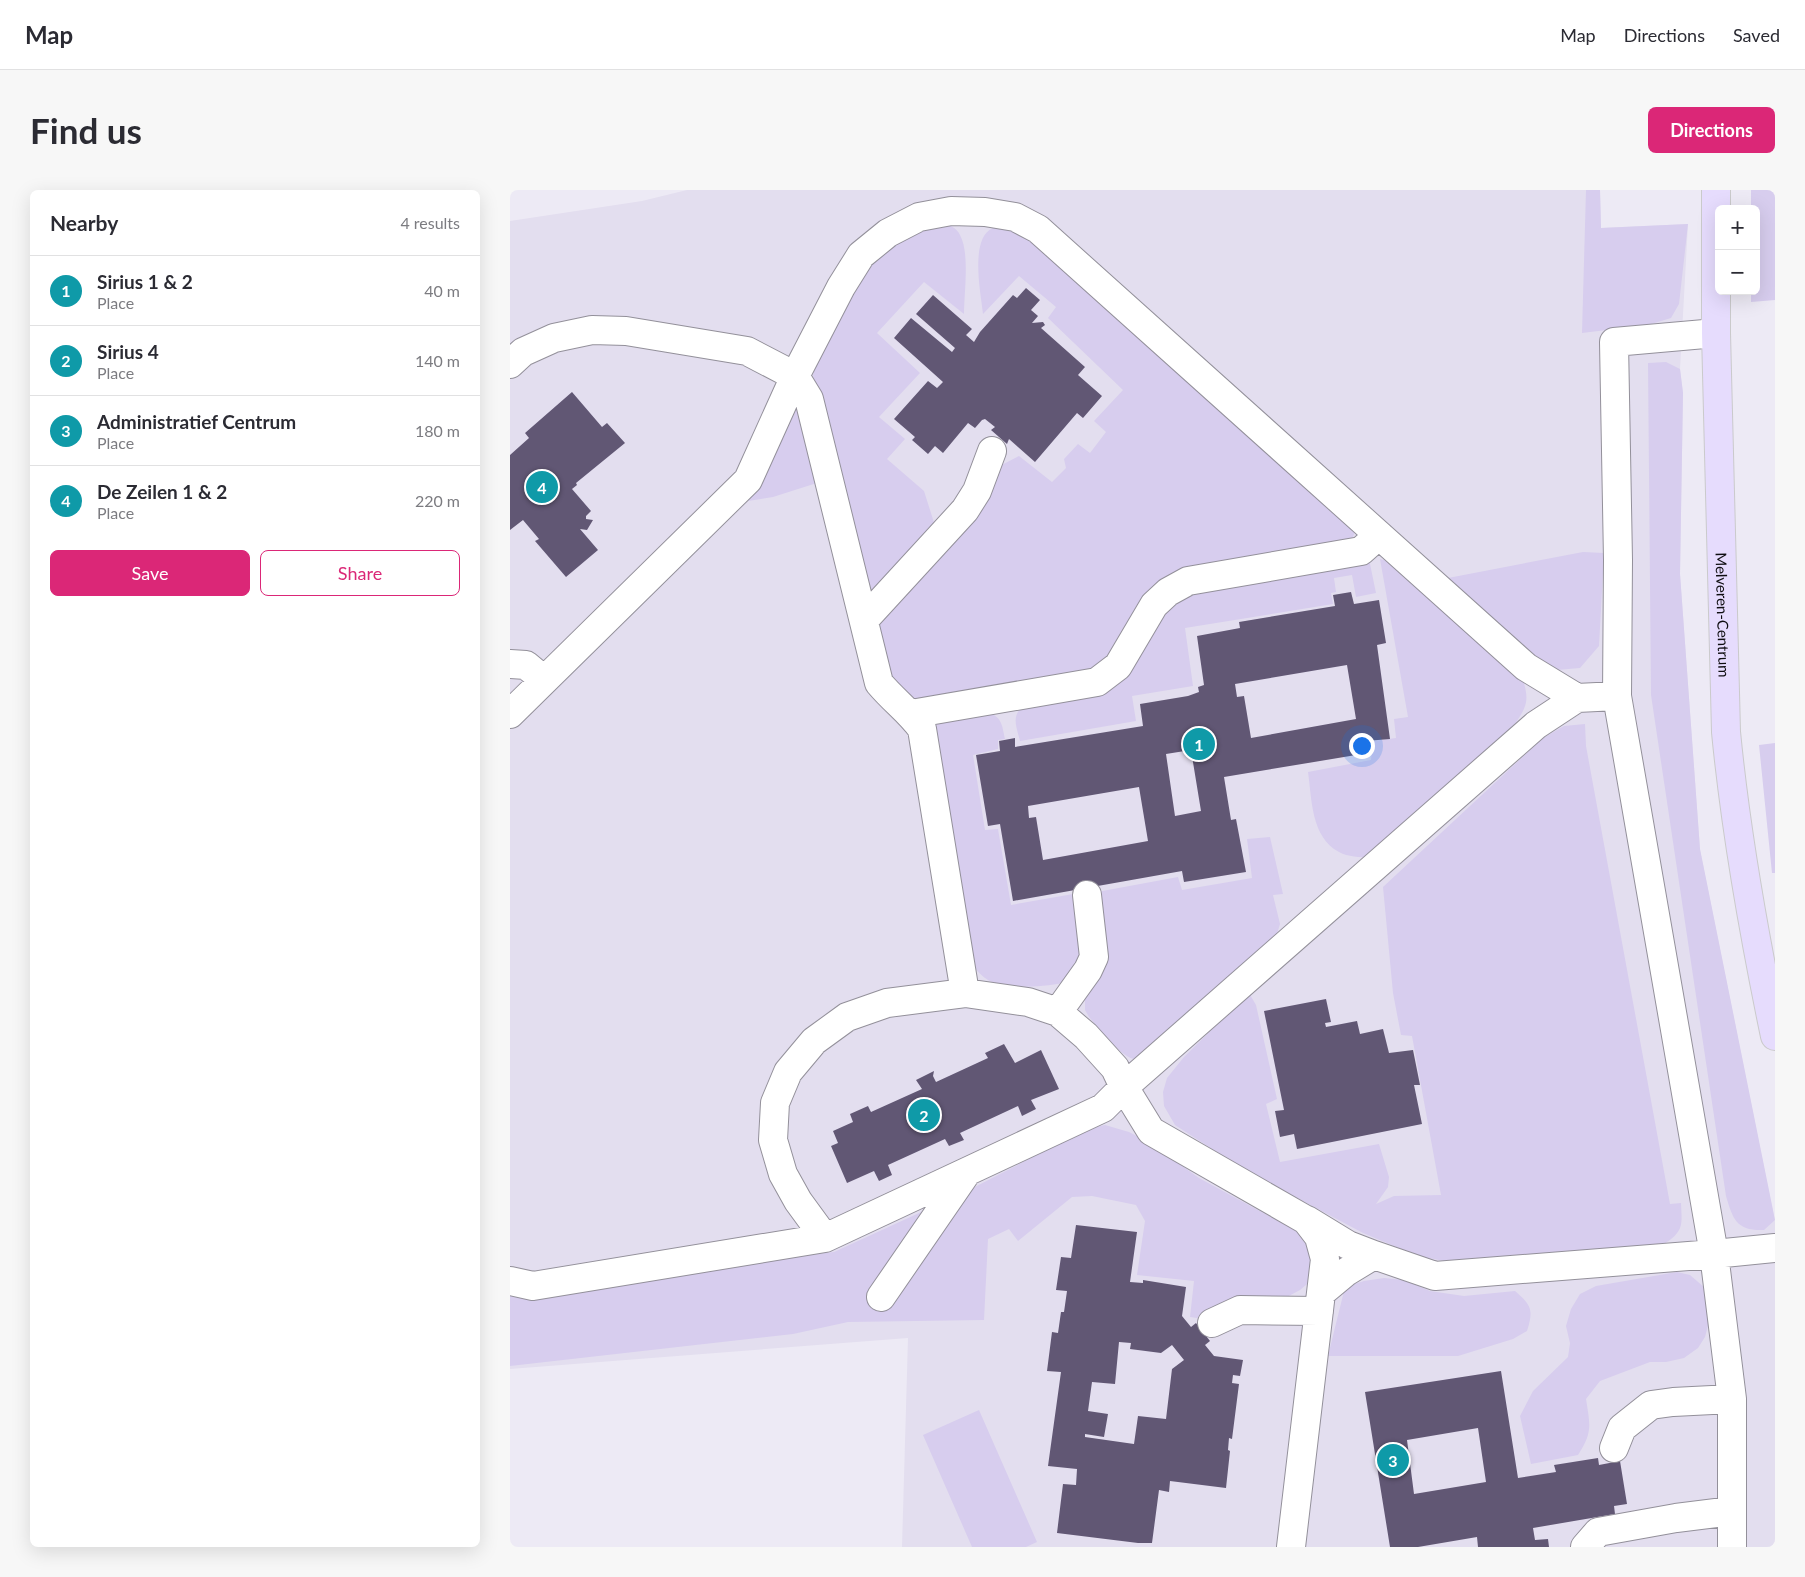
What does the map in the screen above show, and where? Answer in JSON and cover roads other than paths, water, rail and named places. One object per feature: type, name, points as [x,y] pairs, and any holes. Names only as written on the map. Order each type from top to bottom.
[{"type":"main road","name":"Melveren-Centrum","points":[[1716,190],[1716,333],[1726,732],[1732,797],[1742,862],[1755,940],[1775,1036]]},
{"type":"lane","points":[[510,714],[748,480],[796,376],[841,287],[861,255],[888,233],[919,217],[952,211],[985,212],[1015,218],[1038,229],[1526,667],[1576,698]]},
{"type":"lane","points":[[510,364],[522,352],[554,338],[592,330],[617,330],[747,351],[796,376],[808,399],[879,683],[892,699],[911,714],[922,729],[966,993]]},
{"type":"lane","points":[[1716,333],[1614,342],[1618,560],[1618,696],[1714,1254],[1732,1399],[1732,1547]]},
{"type":"lane","points":[[864,620],[965,510],[977,491],[992,451]]},
{"type":"lane","points":[[911,714],[1097,682],[1118,666],[1154,605],[1168,592],[1188,581],[1361,551],[1379,535]]},
{"type":"lane","points":[[510,664],[526,664],[544,680]]},
{"type":"lane","points":[[510,1281],[533,1286],[825,1238],[1103,1108],[1124,1087],[1536,725],[1576,698],[1618,696]]},
{"type":"lane","points":[[1058,1012],[1088,970],[1094,957],[1087,896]]},
{"type":"lane","points":[[825,1238],[798,1201],[783,1174],[773,1140],[775,1103],[788,1072],[814,1041],[846,1017],[887,1003],[966,993],[1028,1002],[1058,1012],[1086,1036],[1116,1068],[1124,1087],[1151,1131],[1348,1245],[1435,1276],[1775,1248]]},
{"type":"lane","points":[[881,1297],[968,1170]]},
{"type":"lane","points":[[1291,1547],[1325,1259],[1319,1237],[1306,1220]]},
{"type":"lane","points":[[1212,1323],[1240,1310],[1320,1302],[1346,1272],[1374,1255]]},
{"type":"lane","points":[[1614,1448],[1622,1428],[1651,1405],[1732,1399]]},
{"type":"lane","points":[[1585,1547],[1598,1532],[1676,1518],[1732,1512]]},
{"type":"place","name":"De Zeilen 1 & 2","points":[[542,487]]},
{"type":"place","name":"Sirius 1 & 2","points":[[1199,744]]},
{"type":"place","name":"Sirius 4","points":[[924,1115]]},
{"type":"place","name":"Administratief Centrum","points":[[1393,1460]]}]
